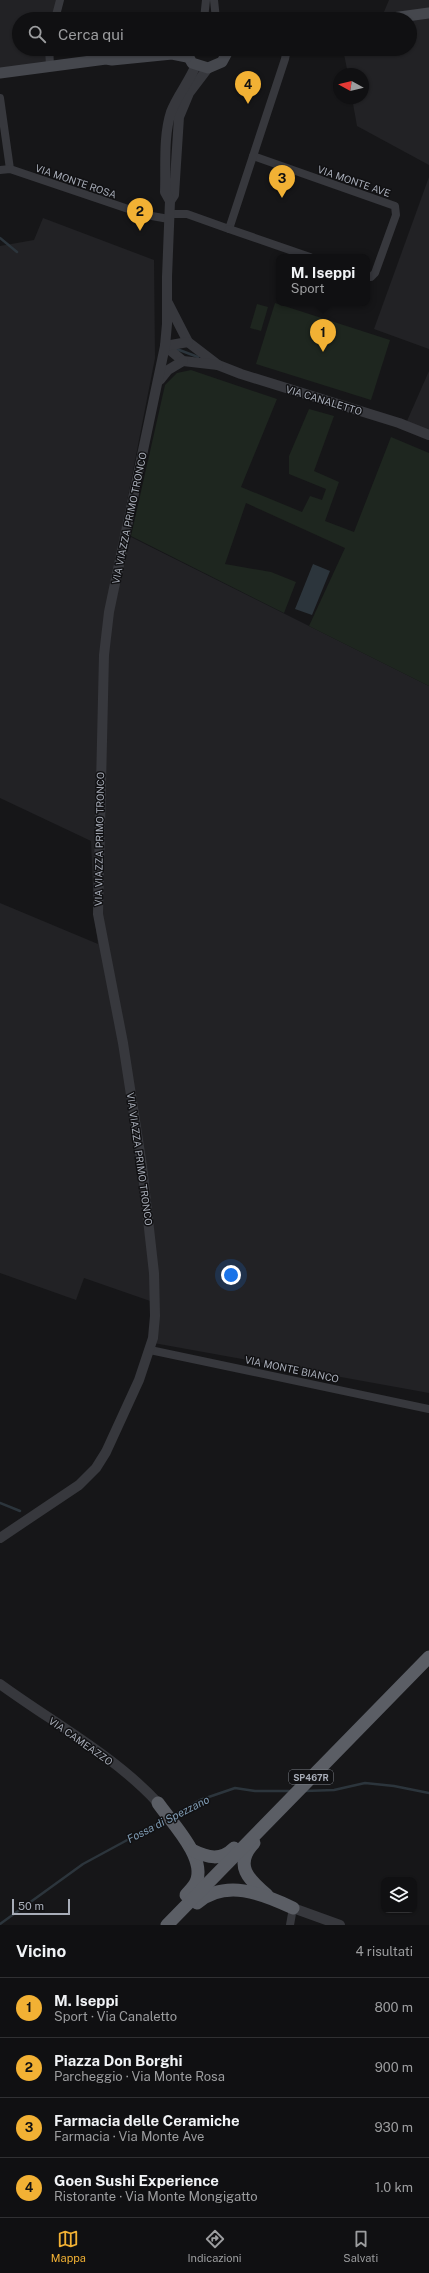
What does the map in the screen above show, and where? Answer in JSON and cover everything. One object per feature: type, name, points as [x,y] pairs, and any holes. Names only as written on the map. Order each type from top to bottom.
[{"type":"highway","name":"SP467R","points":[[170,1921],[429,1657]]},
{"type":"highway","points":[[158,1803],[192,1850],[198,1868],[196,1883],[176,1908],[170,1921],[177,1922],[205,1896],[217,1891],[236,1889],[270,1897],[293,1908]]},
{"type":"highway","points":[[266,1823],[264,1832],[248,1849],[244,1868],[249,1880],[270,1897]]},
{"type":"highway","points":[[192,1850],[211,1857],[222,1856],[243,1840],[254,1836]]},
{"type":"main road","points":[[417,15],[429,13]]},
{"type":"main road","points":[[106,59],[110,56]]},
{"type":"main road","points":[[0,73],[50,65],[152,56]]},
{"type":"main road","points":[[188,56],[196,65],[208,68],[222,62],[226,56]]},
{"type":"street","points":[[57,12],[60,0]]},
{"type":"street","points":[[205,12],[206,0]]},
{"type":"street","points":[[214,0],[215,12]]},
{"type":"street","points":[[49,56],[50,65]]},
{"type":"street","points":[[286,56],[229,229],[301,254]]},
{"type":"street","name":"VIA VIAZZA PRIMO TRONCO","points":[[170,200],[165,192],[168,124],[173,108],[189,81],[196,65]]},
{"type":"street","name":"VIA VIAZZA PRIMO TRONCO","points":[[0,1538],[79,1485],[96,1468],[106,1452],[150,1350],[155,1316],[152,1243],[124,1050],[98,914],[97,883],[104,656],[109,612],[159,382],[165,346],[169,216],[170,200],[174,195],[179,118],[189,93],[208,68]]},
{"type":"street","points":[[0,98],[10,169]]},
{"type":"street","name":"VIA MONTE AVE","points":[[253,156],[395,206],[396,215],[375,273],[370,277]]},
{"type":"street","name":"VIA MONTE ROSA","points":[[0,170],[10,169],[146,215],[169,216],[187,214],[229,229]]},
{"type":"street","name":"VIA CANALETTO","points":[[167,301],[188,342],[218,365]]},
{"type":"street","points":[[159,382],[168,370],[183,361],[165,346],[175,342],[188,342]]},
{"type":"street","name":"VIA CANALETTO","points":[[183,361],[218,365],[241,374],[399,423],[429,436]]},
{"type":"street","name":"VIA MONTE BIANCO","points":[[150,1350],[429,1409]]},
{"type":"street","name":"VIA CAMEAZZO","points":[[0,1684],[101,1755],[135,1781],[158,1803]]},
{"type":"street","points":[[290,1925],[293,1908],[340,1925]]},
{"type":"shaded area","points":[[0,0],[58,0],[57,12],[12,12],[12,56],[54,56],[53,64],[0,71]]},
{"type":"shaded area","points":[[389,0],[429,0],[429,165],[357,126],[353,104],[369,104],[369,68],[347,68],[344,56],[417,56],[417,12],[384,12]]},
{"type":"shaded area","points":[[429,177],[429,349],[374,329]]},
{"type":"shaded area","points":[[43,218],[154,260],[155,358],[121,532],[429,686],[429,1393],[148,1342],[153,1302],[84,1278],[76,1300],[0,1273],[0,903],[98,944],[94,915],[91,841],[0,798],[0,246],[34,240]]},
{"type":"shaded area","points":[[275,303],[276,306],[284,306],[390,340],[371,400],[256,364]]},
{"type":"shaded area","points":[[257,304],[268,307],[261,331],[250,328]]},
{"type":"shaded area","points":[[191,370],[277,399],[241,487],[302,512],[310,496],[322,500],[326,489],[289,474],[289,456],[309,409],[334,416],[314,471],[339,482],[325,521],[354,532],[391,437],[429,453],[429,686],[309,626],[345,548],[246,503],[225,564],[271,572],[296,582],[284,613],[131,536],[165,385],[177,373]]},
{"type":"shaded area","points":[[429,371],[429,435],[407,421]]},
{"type":"shaded area","points":[[313,564],[330,571],[312,615],[295,609]]},
{"type":"waterway","points":[[0,238],[17,252]]},
{"type":"waterway","points":[[174,348],[198,357]]},
{"type":"waterway","points":[[0,1503],[20,1511]]},
{"type":"waterway","name":"Fossa di Spezzano","points":[[305,1791],[334,1790],[365,1783],[394,1786],[429,1793]]},
{"type":"waterway","name":"Fossa di Spezzano","points":[[172,1816],[200,1800],[235,1788],[255,1791],[292,1791]]},
{"type":"waterway","name":"Fossa di Spezzano","points":[[0,1924],[83,1864],[166,1819]]},
{"type":"place","name":"Goen Sushi Experience","points":[[248,104]]},
{"type":"place","name":"Farmacia delle Ceramiche","points":[[282,198]]},
{"type":"place","name":"Piazza Don Borghi","points":[[140,231]]},
{"type":"place","name":"M. Iseppi","points":[[323,352]]}]
